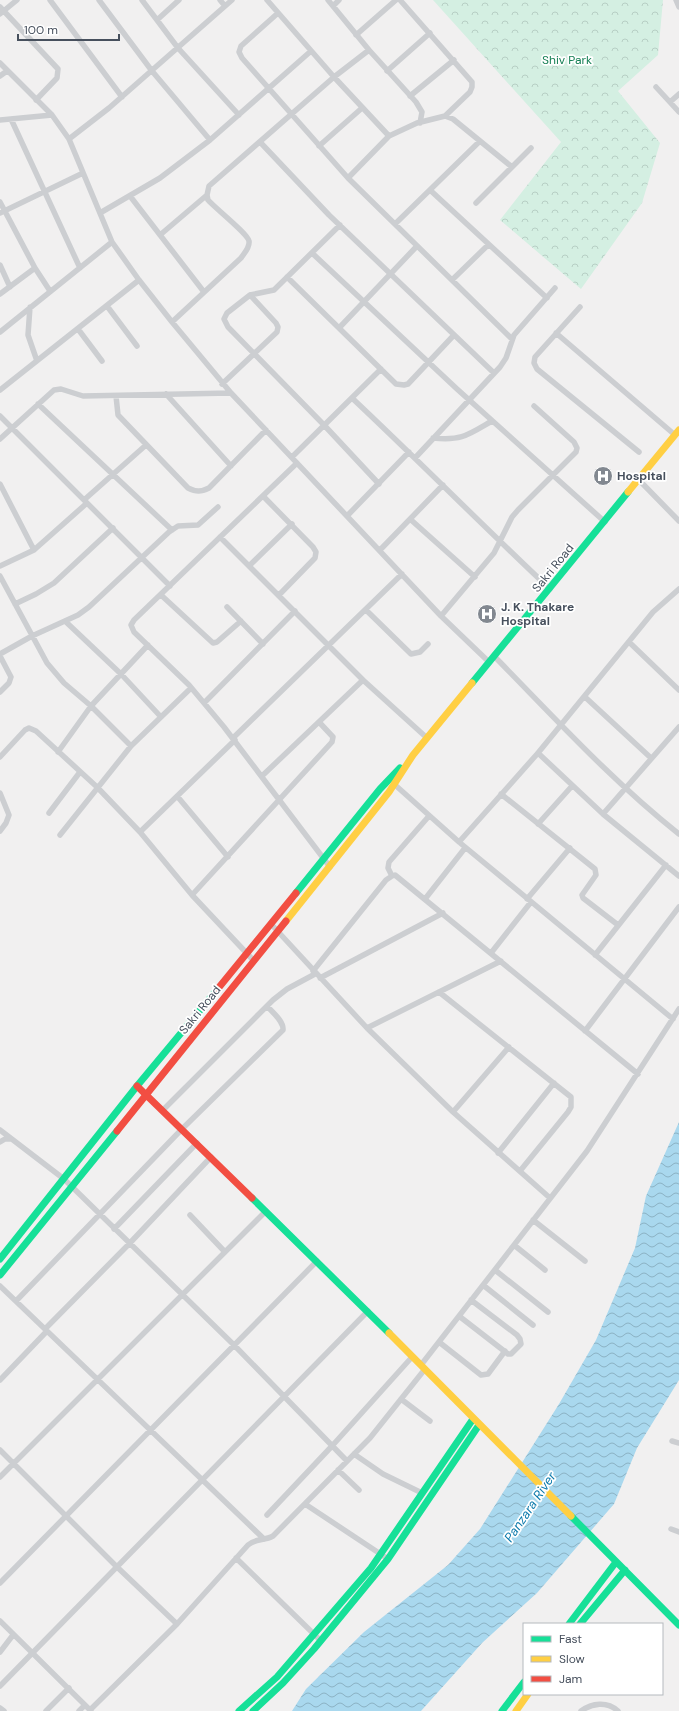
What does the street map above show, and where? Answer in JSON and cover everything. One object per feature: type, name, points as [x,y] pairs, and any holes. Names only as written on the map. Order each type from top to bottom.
[{"type":"main road","name":"Sakri Road","points":[[0,1259],[137,1086],[248,953],[380,789],[413,755],[677,433]]},
{"type":"main road","name":"Sakri Road","points":[[0,1275],[330,868],[394,784],[413,755]]},
{"type":"main road","points":[[137,1086],[368,1311],[473,1419],[679,1625]]},
{"type":"main road","points":[[239,1711],[268,1686],[315,1634],[371,1568],[473,1419]]},
{"type":"main road","points":[[253,1711],[283,1683],[321,1641],[388,1559],[479,1425]]},
{"type":"main road","points":[[570,1623],[614,1559]]},
{"type":"main road","points":[[581,1623],[624,1570]]},
{"type":"main road","points":[[502,1711],[523,1683]]},
{"type":"main road","points":[[516,1711],[527,1695]]},
{"type":"street","points":[[17,0],[1,10],[58,69],[57,78],[36,100]]},
{"type":"street","points":[[50,0],[122,97]]},
{"type":"street","points":[[99,0],[152,70],[210,140]]},
{"type":"street","points":[[142,0],[178,48],[239,115]]},
{"type":"street","points":[[157,20],[179,0]]},
{"type":"street","points":[[220,0],[225,6]]},
{"type":"street","points":[[69,139],[122,97],[232,0]]},
{"type":"street","points":[[267,0],[334,77],[389,136]]},
{"type":"street","points":[[328,0],[356,35],[416,102],[422,112],[420,123]]},
{"type":"street","points":[[333,6],[340,0]]},
{"type":"street","points":[[356,35],[396,0]]},
{"type":"street","points":[[348,178],[389,136],[420,123],[445,116],[470,92],[472,87],[472,82],[454,60],[400,0]]},
{"type":"street","points":[[676,0],[679,7]]},
{"type":"street","points":[[278,13],[239,48],[242,58],[348,178],[512,339]]},
{"type":"street","points":[[387,70],[430,33]]},
{"type":"street","points":[[160,235],[207,195],[209,186],[334,77],[369,50]]},
{"type":"street","points":[[100,213],[160,178],[210,140],[311,51]]},
{"type":"street","points":[[410,96],[454,60]]},
{"type":"street","points":[[0,64],[52,115],[69,139],[112,242],[139,280],[222,384],[441,616],[489,662]]},
{"type":"street","points":[[0,76],[7,71]]},
{"type":"street","points":[[656,87],[679,112]]},
{"type":"street","points":[[670,102],[679,94]]},
{"type":"street","points":[[319,146],[362,108]]},
{"type":"street","points":[[0,120],[52,115]]},
{"type":"street","points":[[445,116],[453,119],[512,167]]},
{"type":"street","points":[[11,119],[80,268]]},
{"type":"street","points":[[395,224],[480,141]]},
{"type":"street","points":[[260,142],[340,225],[494,373]]},
{"type":"street","points":[[476,203],[531,148]]},
{"type":"street","points":[[2,212],[83,173]]},
{"type":"street","points":[[430,190],[547,298]]},
{"type":"street","points":[[172,322],[241,258],[248,249],[250,243],[248,238],[213,205],[207,195]]},
{"type":"street","points":[[130,196],[204,292]]},
{"type":"street","points":[[0,202],[2,212],[50,291]]},
{"type":"street","points":[[340,225],[274,290],[250,295],[227,313],[224,320],[228,327],[253,354],[379,484]]},
{"type":"street","points":[[0,332],[112,242]]},
{"type":"street","points":[[452,280],[488,244]]},
{"type":"street","points":[[339,328],[417,246]]},
{"type":"street","points":[[312,253],[492,421],[605,522]]},
{"type":"street","points":[[0,265],[10,287]]},
{"type":"street","points":[[0,294],[35,268]]},
{"type":"street","points":[[287,277],[396,384],[408,384],[454,335]]},
{"type":"street","points":[[0,390],[139,280]]},
{"type":"street","points":[[415,458],[494,373],[506,358],[512,339],[555,288]]},
{"type":"street","points":[[222,384],[277,332],[278,327],[250,295]]},
{"type":"street","points":[[106,306],[137,346]]},
{"type":"street","points":[[30,307],[28,335],[37,360]]},
{"type":"street","points":[[580,307],[535,357],[534,363],[537,369],[639,452]]},
{"type":"street","points":[[78,329],[102,361]]},
{"type":"street","points":[[556,333],[677,433]]},
{"type":"street","points":[[292,458],[381,369]]},
{"type":"street","points":[[0,438],[54,390],[61,389],[83,396],[231,393]]},
{"type":"street","points":[[166,394],[231,466]]},
{"type":"street","points":[[116,396],[118,416],[188,488],[194,491],[201,491],[209,488],[266,430]]},
{"type":"street","points":[[352,398],[443,485],[500,543],[550,589]]},
{"type":"street","points":[[38,404],[114,473],[172,530]]},
{"type":"street","points":[[441,616],[475,577],[500,543],[512,517],[552,475],[574,455],[577,448],[576,444],[534,406]]},
{"type":"street","points":[[0,416],[170,586]]},
{"type":"street","points":[[433,438],[449,440],[460,439],[492,421]]},
{"type":"street","points":[[0,566],[34,550],[146,444]]},
{"type":"street","points":[[347,516],[409,452]]},
{"type":"street","points":[[297,463],[134,620],[131,625],[134,632],[191,688],[234,739],[330,868]]},
{"type":"street","points":[[639,480],[679,521]]},
{"type":"street","points":[[0,484],[34,550]]},
{"type":"street","points":[[380,550],[443,485]]},
{"type":"street","points":[[264,496],[292,524],[316,552],[315,558],[279,595]]},
{"type":"street","points":[[0,692],[9,683],[11,677],[0,655],[32,636],[65,621],[89,607],[172,530],[178,526],[198,525],[218,508]]},
{"type":"street","points":[[410,519],[475,577]]},
{"type":"street","points":[[250,566],[292,524]]},
{"type":"street","points":[[14,604],[36,594],[54,583],[112,528]]},
{"type":"street","points":[[220,537],[363,680],[427,738]]},
{"type":"street","points":[[140,832],[402,574]]},
{"type":"street","points":[[0,576],[47,663],[64,683],[91,706],[132,746]]},
{"type":"street","points":[[459,842],[538,753],[653,612],[679,589]]},
{"type":"street","points":[[161,595],[213,643],[241,621]]},
{"type":"street","points":[[227,607],[263,644]]},
{"type":"street","points":[[366,610],[411,654],[420,652],[428,644]]},
{"type":"street","points":[[204,704],[295,611]]},
{"type":"street","points":[[65,621],[121,674],[161,717]]},
{"type":"street","points":[[629,642],[679,690]]},
{"type":"street","points":[[58,752],[91,706],[148,645]]},
{"type":"street","points":[[494,656],[625,787],[679,834]]},
{"type":"street","points":[[262,776],[363,680]]},
{"type":"street","points":[[60,835],[97,787],[132,746],[191,688]]},
{"type":"street","points":[[585,697],[651,758]]},
{"type":"street","points":[[192,895],[332,742],[333,737],[319,722]]},
{"type":"street","points":[[603,814],[679,727]]},
{"type":"street","points":[[0,758],[22,733],[29,728],[36,731],[97,787],[140,832],[192,895],[254,961]]},
{"type":"street","points":[[538,753],[603,814],[679,876]]},
{"type":"street","points":[[49,813],[80,772]]},
{"type":"street","points":[[394,784],[465,848],[673,1019]]},
{"type":"street","points":[[538,824],[572,786]]},
{"type":"street","points":[[0,794],[9,816],[0,831]]},
{"type":"street","points":[[501,794],[592,866],[597,872],[582,893],[583,898],[618,925]]},
{"type":"street","points":[[177,796],[228,856]]},
{"type":"street","points":[[392,876],[388,868],[389,862],[430,816]]},
{"type":"street","points":[[425,899],[465,848]]},
{"type":"street","points":[[491,953],[529,900],[570,848]]},
{"type":"street","points":[[596,955],[666,865]]},
{"type":"street","points":[[316,974],[386,880],[392,876],[399,877],[638,1074]]},
{"type":"street","points":[[585,1031],[679,907]]},
{"type":"street","points":[[163,1110],[267,1006],[287,990],[316,974],[443,913]]},
{"type":"street","points":[[271,924],[367,1028],[453,1112],[550,1198]]},
{"type":"street","points":[[367,1028],[501,962]]},
{"type":"street","points":[[439,992],[571,1097],[572,1107],[520,1171]]},
{"type":"street","points":[[16,1301],[182,1129],[283,1030],[282,1022],[267,1006]]},
{"type":"street","points":[[0,1621],[90,1710],[177,1624],[251,1542],[272,1536],[370,1438],[402,1399],[439,1342],[587,1151],[679,1009]]},
{"type":"street","points":[[453,1112],[509,1047]]},
{"type":"street","points":[[498,1153],[554,1083]]},
{"type":"street","points":[[0,1130],[64,1179],[99,1215],[234,1345],[347,1461]]},
{"type":"street","points":[[0,1142],[5,1139],[10,1139]]},
{"type":"street","points":[[114,1229],[196,1143]]},
{"type":"street","points":[[0,1380],[211,1157]]},
{"type":"street","points":[[0,1477],[266,1211]]},
{"type":"street","points":[[190,1215],[226,1252]]},
{"type":"street","points":[[533,1220],[585,1261]]},
{"type":"street","points":[[514,1245],[545,1270]]},
{"type":"street","points":[[0,1583],[317,1261]]},
{"type":"street","points":[[495,1270],[548,1312]]},
{"type":"street","points":[[483,1285],[533,1325]]},
{"type":"street","points":[[0,1286],[264,1539]]},
{"type":"street","points":[[459,1316],[505,1352],[511,1354],[516,1351],[521,1344],[520,1339],[471,1300]]},
{"type":"street","points":[[0,1686],[116,1566],[368,1311]]},
{"type":"street","points":[[439,1342],[481,1375],[488,1374],[505,1352]]},
{"type":"street","points":[[267,1515],[332,1446],[412,1357]]},
{"type":"street","points":[[402,1399],[430,1421]]},
{"type":"street","points":[[672,1441],[679,1443]]},
{"type":"street","points":[[0,1450],[66,1517],[177,1624]]},
{"type":"street","points":[[354,1454],[383,1474],[422,1493]]},
{"type":"street","points":[[338,1470],[359,1490]]},
{"type":"street","points":[[305,1504],[388,1559]]},
{"type":"street","points":[[671,1529],[679,1532]]},
{"type":"street","points":[[236,1558],[321,1641]]},
{"type":"street","points":[[0,1652],[13,1635]]},
{"type":"street","points":[[46,1711],[69,1688]]},
{"type":"street","points":[[581,1711],[596,1704],[613,1707],[618,1711]]},
{"type":"street","points":[[79,1711],[85,1705]]},
{"type":"street","points":[[0,1708],[4,1711]]},
{"type":"green space","name":"Shiv Park","points":[[433,0],[663,0],[658,55],[618,91],[660,143],[642,203],[581,289],[500,220],[561,142]]},
{"type":"water","name":"Panzara River","points":[[679,1122],[679,1380],[637,1448],[614,1504],[537,1593],[482,1643],[421,1711],[292,1711],[306,1689],[364,1632],[448,1565],[480,1529],[559,1404],[596,1340],[635,1248],[646,1196]]},
{"type":"traffic: fast","points":[[472,683],[628,492]]},
{"type":"traffic: fast","points":[[296,893],[380,789],[400,768]]},
{"type":"traffic: fast","points":[[0,1259],[137,1086],[216,991]]},
{"type":"traffic: fast","points":[[0,1275],[117,1131]]},
{"type":"traffic: fast","points":[[252,1198],[389,1333]]},
{"type":"traffic: fast","points":[[239,1711],[277,1677],[371,1568],[473,1419]]},
{"type":"traffic: fast","points":[[253,1711],[283,1683],[314,1649],[388,1559],[479,1425]]},
{"type":"traffic: fast","points":[[571,1516],[679,1625]]},
{"type":"traffic: fast","points":[[570,1623],[616,1562]]},
{"type":"traffic: fast","points":[[581,1623],[625,1570]]},
{"type":"traffic: fast","points":[[502,1711],[523,1683]]},
{"type":"traffic: slow","points":[[628,492],[679,430]]},
{"type":"traffic: slow","points":[[286,921],[389,792],[413,755],[472,683]]},
{"type":"traffic: slow","points":[[389,1333],[571,1516]]},
{"type":"traffic: slow","points":[[516,1711],[527,1695]]},
{"type":"traffic: jam","points":[[216,991],[296,893]]},
{"type":"traffic: jam","points":[[117,1131],[286,921]]},
{"type":"traffic: jam","points":[[137,1086],[252,1198]]},
{"type":"place","name":"Hospital","points":[[603,476]]},
{"type":"place","name":"J. K. Thakare Hospital","points":[[487,614]]}]
